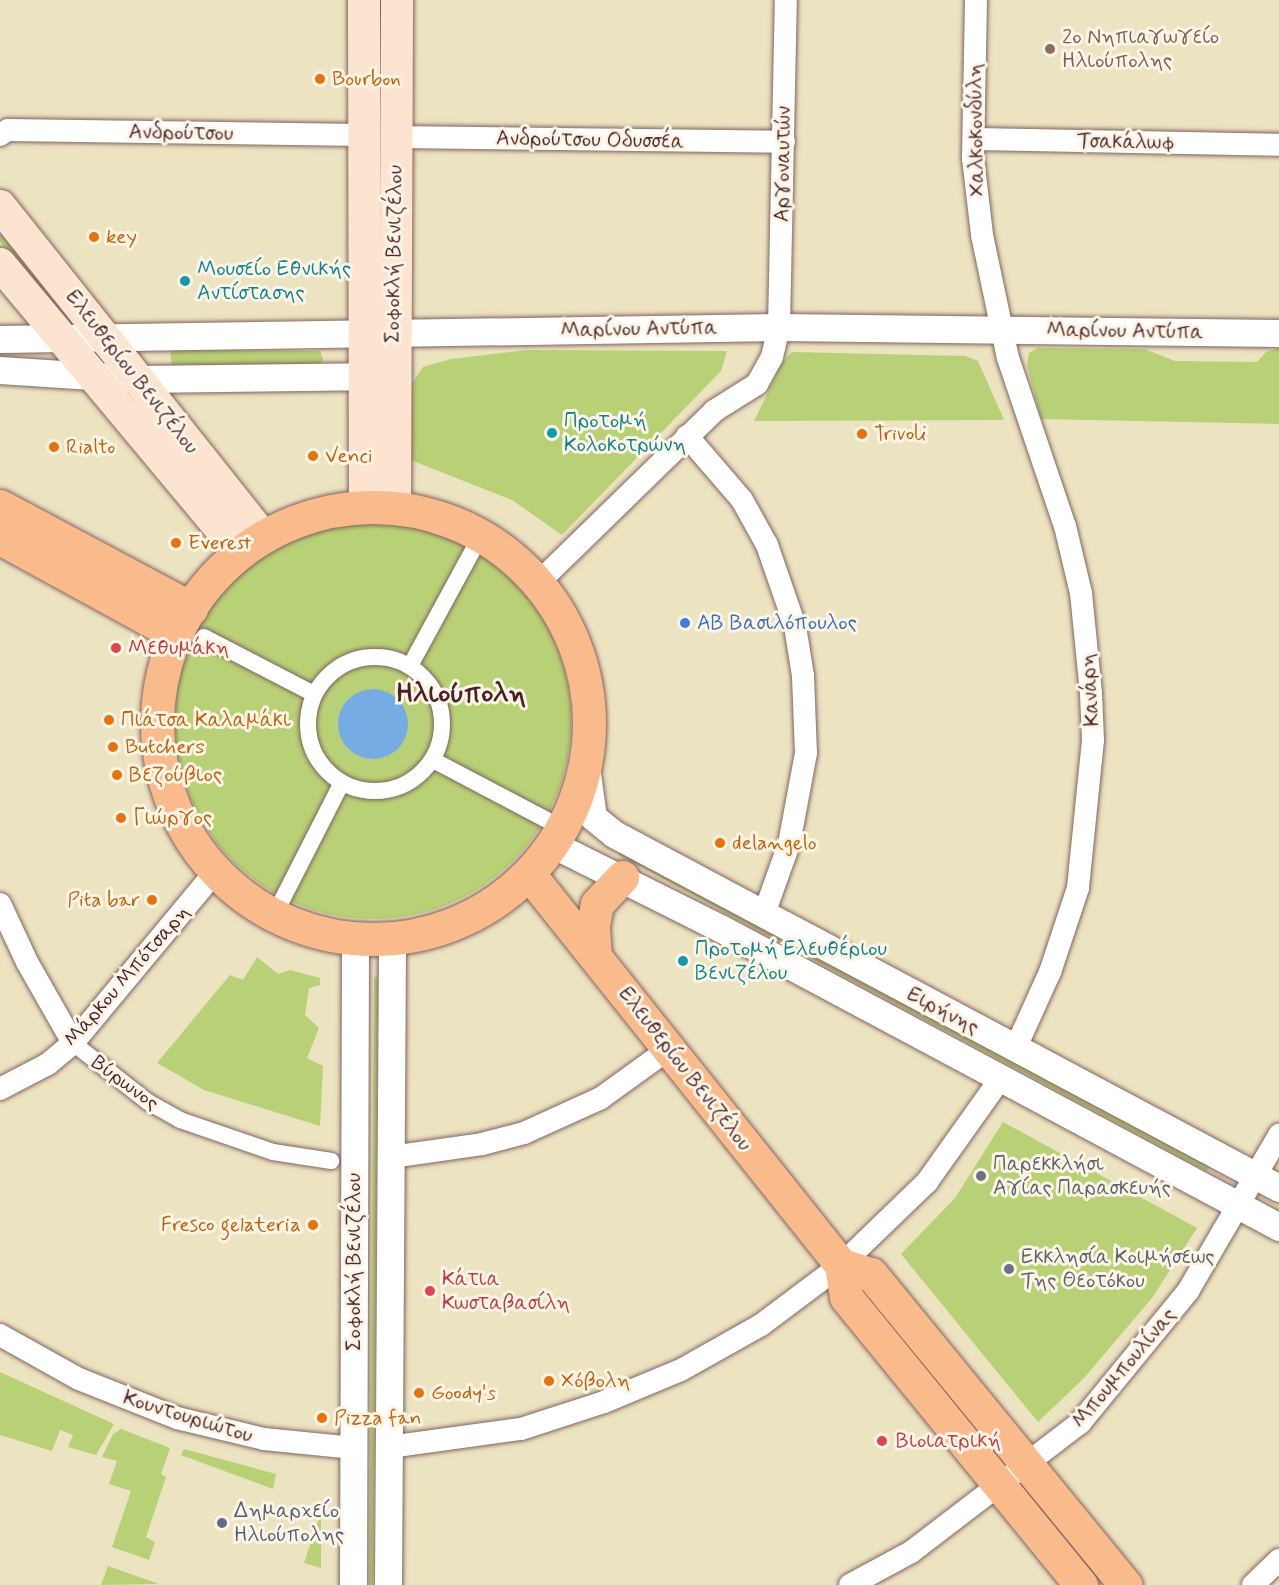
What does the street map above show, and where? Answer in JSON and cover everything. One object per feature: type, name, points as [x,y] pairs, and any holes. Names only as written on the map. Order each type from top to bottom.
[{"type":"main road","name":"Σοφοκλή Βενιζέλου","points":[[364,0],[363,135],[379,334],[380,507]]},
{"type":"main road","name":"Σοφοκλή Βενιζέλου","points":[[379,334],[396,137],[397,0]]},
{"type":"main road","name":"Ελευθερίου Βενιζέλου","points":[[0,206],[138,379],[252,545]]},
{"type":"main road","name":"Ελευθερίου Βενιζέλου","points":[[0,264],[91,375],[252,545]]},
{"type":"main road","points":[[0,506],[190,626]]},
{"type":"main road","points":[[380,507],[453,522],[515,560],[538,583],[569,631],[584,677],[589,724],[586,767],[529,874],[489,907],[440,930],[392,941],[356,939],[312,931],[274,916],[216,871],[184,827],[165,782],[157,734],[160,686],[190,626],[252,545],[313,515],[380,507]]},
{"type":"main road","points":[[2,547],[190,626]]},
{"type":"main road","name":"Ελευθερίου Βενιζέλου","points":[[529,874],[841,1265],[846,1297],[1081,1585]]},
{"type":"main road","points":[[595,956],[593,926],[597,904],[622,877]]},
{"type":"main road","points":[[841,1265],[871,1274],[1126,1585]]},
{"type":"street","name":"Αργοναυτών","points":[[538,583],[714,411],[757,384],[772,357],[779,327],[786,0]]},
{"type":"street","name":"Χαλκοκονδύλη","points":[[976,0],[974,139],[981,235],[1002,329]]},
{"type":"street","name":"Ανδρούτσου","points":[[0,135],[8,130],[363,135]]},
{"type":"street","name":"Ανδρούτσου Οδυσσέα","points":[[396,137],[784,142]]},
{"type":"street","name":"Τσακάλωφ","points":[[974,139],[1279,145]]},
{"type":"street","name":"Μαρίνου Αντύπα","points":[[0,339],[62,340],[779,327],[1279,333]]},
{"type":"street","name":"Κανάρη","points":[[1002,329],[1023,409],[1065,526],[1081,593],[1090,671],[1093,740],[1078,888],[1050,972],[1015,1049]]},
{"type":"street","points":[[0,370],[138,379],[379,376]]},
{"type":"street","points":[[687,436],[742,500],[767,545],[795,626],[803,676],[806,753],[789,844],[764,914]]},
{"type":"street","points":[[410,666],[474,548]]},
{"type":"street","points":[[190,626],[314,694]]},
{"type":"street","points":[[385,657],[410,666],[426,679],[437,698],[443,720],[433,760],[417,777],[394,788],[365,790],[341,784],[326,772],[309,740],[306,714],[314,694],[330,671],[361,658],[385,657]]},
{"type":"street","points":[[433,760],[550,832]]},
{"type":"street","name":"Ειρήνης","points":[[586,767],[593,817],[614,834],[1268,1182]]},
{"type":"street","points":[[281,902],[341,784]]},
{"type":"street","name":"Ειρήνης","points":[[550,832],[622,877],[1279,1227]]},
{"type":"street","name":"Μάρκου Μπότσαρη","points":[[0,1089],[48,1064],[73,1043],[216,871]]},
{"type":"street","name":"Βύρωνος","points":[[0,904],[27,962],[73,1043],[148,1102],[180,1120],[273,1152],[331,1161]]},
{"type":"street","name":"Σοφοκλή Βενιζέλου","points":[[353,1585],[356,939]]},
{"type":"street","name":"Σοφοκλή Βενιζέλου","points":[[388,1585],[392,941]]},
{"type":"street","points":[[390,1157],[482,1144],[563,1118],[601,1098],[669,1049]]},
{"type":"street","points":[[389,1447],[521,1429],[604,1402],[681,1370],[761,1326],[841,1265],[927,1182],[1001,1078]]},
{"type":"street","name":"Μπουμπουλίνας","points":[[850,1585],[911,1552],[1000,1488],[1080,1423],[1126,1372],[1188,1291],[1239,1206],[1268,1182],[1279,1135]]},
{"type":"street","name":"Κουντουριώτου","points":[[0,1335],[79,1379],[177,1418],[264,1439],[354,1448]]},
{"type":"street","points":[[1254,1585],[1279,1560]]},
{"type":"green space","points":[[0,233],[45,288],[41,291],[0,242]]},
{"type":"green space","points":[[1038,348],[1145,349],[1175,361],[1257,362],[1266,352],[1279,348],[1279,424],[1041,419],[1027,365],[1029,353]]},
{"type":"green space","points":[[170,350],[320,351],[323,359],[319,367],[172,368]]},
{"type":"green space","points":[[526,350],[727,351],[721,371],[562,535],[512,500],[408,459],[406,392],[423,367],[451,359]]},
{"type":"green space","points":[[792,352],[965,356],[978,361],[1004,420],[754,421],[783,361]]},
{"type":"green space","points":[[373,523],[412,527],[449,538],[483,556],[513,581],[538,611],[556,645],[567,682],[571,721],[567,760],[556,797],[538,831],[513,861],[483,886],[449,904],[412,915],[373,919],[334,915],[297,904],[263,886],[233,861],[208,831],[190,797],[179,760],[175,721],[179,682],[190,645],[208,611],[233,581],[263,556],[297,538],[334,527]]},
{"type":"green space","points":[[621,850],[1210,1167],[1206,1171],[619,855]]},
{"type":"green space","points":[[257,957],[278,974],[290,970],[320,978],[320,985],[309,988],[305,1015],[319,1028],[307,1058],[323,1066],[320,1126],[204,1090],[157,1063],[230,975],[243,980]]},
{"type":"green space","points":[[374,977],[378,977],[373,1585],[369,1585]]},
{"type":"green space","points":[[1003,1122],[1197,1228],[1152,1298],[1084,1378],[1038,1422],[901,1254],[955,1198]]},
{"type":"green space","points":[[862,1286],[989,1442],[985,1445],[857,1289]]},
{"type":"green space","points":[[0,1372],[114,1424],[96,1455],[68,1447],[73,1435],[60,1430],[52,1451],[0,1435]]},
{"type":"green space","points":[[121,1429],[170,1448],[161,1474],[166,1477],[146,1537],[155,1542],[149,1560],[112,1547],[131,1491],[109,1484],[117,1461],[102,1457],[113,1434]]},
{"type":"green space","points":[[184,1449],[276,1474],[273,1489],[181,1455]]},
{"type":"green space","points":[[319,1518],[321,1519],[321,1568],[304,1563]]},
{"type":"green space","points":[[108,1566],[159,1584],[101,1585]]},
{"type":"water","points":[[373,689],[386,692],[398,699],[405,711],[408,724],[405,737],[398,749],[386,756],[373,759],[360,756],[348,749],[341,737],[338,724],[341,711],[348,699],[360,692]]},
{"type":"place","name":"2ο Νηπιαγωγείο Ηλιούπολης","points":[[1050,49]]},
{"type":"place","name":"Bourbon","points":[[320,79]]},
{"type":"place","name":"key","points":[[94,237]]},
{"type":"place","name":"Μουσείο Εθνικής Αντίστασης","points":[[185,281]]},
{"type":"place","name":"Προτομή Κολοκοτρώνη","points":[[552,433]]},
{"type":"place","name":"Trivoli","points":[[862,434]]},
{"type":"place","name":"Rialto","points":[[54,447]]},
{"type":"place","name":"Venci","points":[[313,456]]},
{"type":"place","name":"Everest","points":[[176,543]]},
{"type":"place","name":"ΑΒ Βασιλόπουλος","points":[[685,623]]},
{"type":"place","name":"Μεθυμάκη","points":[[116,648]]},
{"type":"place","name":"Πιάτσα Καλαμάκι","points":[[109,720]]},
{"type":"place","name":"Butchers","points":[[113,747]]},
{"type":"place","name":"Βεζούβιος","points":[[117,775]]},
{"type":"place","name":"Γιώργος","points":[[121,818]]},
{"type":"place","name":"delangelo","points":[[720,843]]},
{"type":"place","name":"Pita bar","points":[[152,900]]},
{"type":"place","name":"Προτομή Ελευθέριου Βενιζέλου","points":[[683,961]]},
{"type":"place","name":"Παρεκκλήσι Αγίας Παρασκευής","points":[[981,1176]]},
{"type":"place","name":"Fresco gelateria","points":[[313,1225]]},
{"type":"place","name":"Εκκλησία Κοιμήσεως Της Θεοτόκου","points":[[1009,1269]]},
{"type":"place","name":"Κάτια Κωσταβασίλη","points":[[430,1291]]},
{"type":"place","name":"Χόβολη","points":[[549,1381]]},
{"type":"place","name":"Goody's","points":[[419,1393]]},
{"type":"place","name":"Pizza fan","points":[[322,1418]]},
{"type":"place","name":"Βιοιατρική","points":[[882,1441]]},
{"type":"place","name":"Δημαρχείο Ηλιούπολης","points":[[222,1523]]},
{"type":"district","name":"Ηλιούπολη","points":[[461,695]]}]
